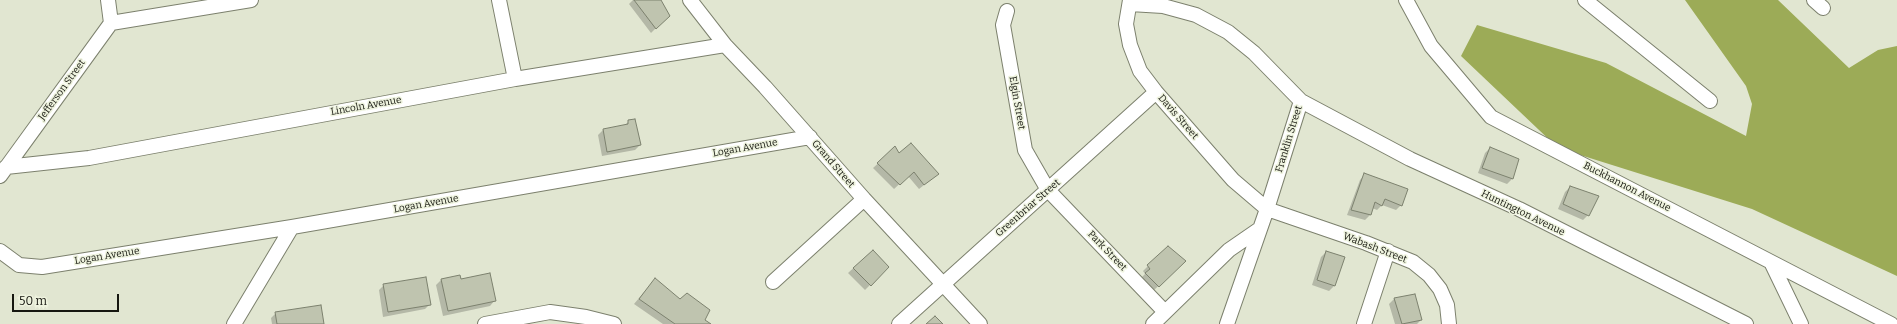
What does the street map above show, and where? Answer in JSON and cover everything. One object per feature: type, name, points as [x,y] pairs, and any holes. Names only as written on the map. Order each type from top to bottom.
[{"type":"street","points":[[108,0],[111,23],[243,1]]},
{"type":"street","points":[[499,0],[515,79]]},
{"type":"street","name":"Grand Street","points":[[690,0],[725,44],[864,199],[980,324]]},
{"type":"street","name":"Buckhannon Avenue","points":[[1406,0],[1431,46],[1491,117],[1892,324]]},
{"type":"street","points":[[1585,0],[1710,101]]},
{"type":"street","name":"Davis Street","points":[[1130,2],[1126,24],[1130,45],[1140,71],[1156,92],[1233,180],[1267,209]]},
{"type":"street","name":"Franklin Street","points":[[1130,2],[1163,6],[1196,15],[1228,32],[1254,53],[1301,101],[1267,209],[1258,230],[1227,324]]},
{"type":"street","name":"Elgin Street","points":[[1008,11],[1003,25],[1025,150],[1048,190]]},
{"type":"street","name":"Jefferson Street","points":[[3,171],[111,23]]},
{"type":"street","name":"Lincoln Avenue","points":[[3,171],[89,158],[515,79],[725,44]]},
{"type":"street","name":"Greenbriar Street","points":[[899,324],[1156,92]]},
{"type":"street","name":"Huntington Avenue","points":[[1301,101],[1410,159],[1518,209],[1746,324]]},
{"type":"street","name":"Logan Avenue","points":[[0,250],[19,265],[42,267],[292,227],[810,137]]},
{"type":"street","name":"Park Street","points":[[1048,190],[1165,312]]},
{"type":"street","points":[[773,282],[864,199]]},
{"type":"street","name":"Wabash Street","points":[[1267,209],[1388,251],[1412,262],[1429,275],[1440,289],[1447,305],[1449,324]]},
{"type":"street","points":[[234,324],[292,227]]},
{"type":"street","points":[[1153,324],[1229,250],[1258,230]]},
{"type":"street","points":[[1364,324],[1388,251]]},
{"type":"street","points":[[1771,262],[1801,324]]},
{"type":"street","points":[[485,324],[550,312],[586,317],[614,324]]},
{"type":"green space","points":[[1685,0],[1778,0],[1849,68],[1878,50],[1897,46],[1897,276],[1752,209],[1558,148],[1461,56],[1477,25],[1606,63],[1746,136],[1752,104],[1746,86]]},
{"type":"building","points":[[634,0],[661,0],[670,16],[656,29]]},
{"type":"building","points":[[635,119],[641,145],[607,152],[603,129],[628,124],[628,120]]},
{"type":"building","points":[[911,143],[939,174],[924,185],[914,172],[900,185],[877,163],[895,146],[899,153]]},
{"type":"building","points":[[1490,147],[1519,159],[1513,179],[1482,168]]},
{"type":"building","points":[[1364,173],[1408,189],[1402,206],[1385,199],[1382,206],[1375,202],[1371,215],[1351,210]]},
{"type":"building","points":[[1570,186],[1599,196],[1589,216],[1563,204]]},
{"type":"building","points":[[1168,246],[1186,261],[1159,287],[1145,273],[1150,269],[1147,265]]},
{"type":"building","points":[[873,250],[889,267],[871,286],[853,268]]},
{"type":"building","points":[[1326,251],[1345,257],[1335,286],[1317,280]]},
{"type":"building","points":[[490,273],[496,301],[448,311],[441,279],[460,275],[461,279]]},
{"type":"building","points":[[426,277],[431,305],[388,312],[383,284]]},
{"type":"building","points":[[655,278],[680,299],[687,293],[710,310],[705,320],[711,324],[675,324],[639,299]]},
{"type":"building","points":[[1415,294],[1422,320],[1402,324],[1394,298]]},
{"type":"building","points":[[321,305],[324,324],[277,324],[275,312]]},
{"type":"building","points":[[935,316],[943,324],[926,324]]}]
